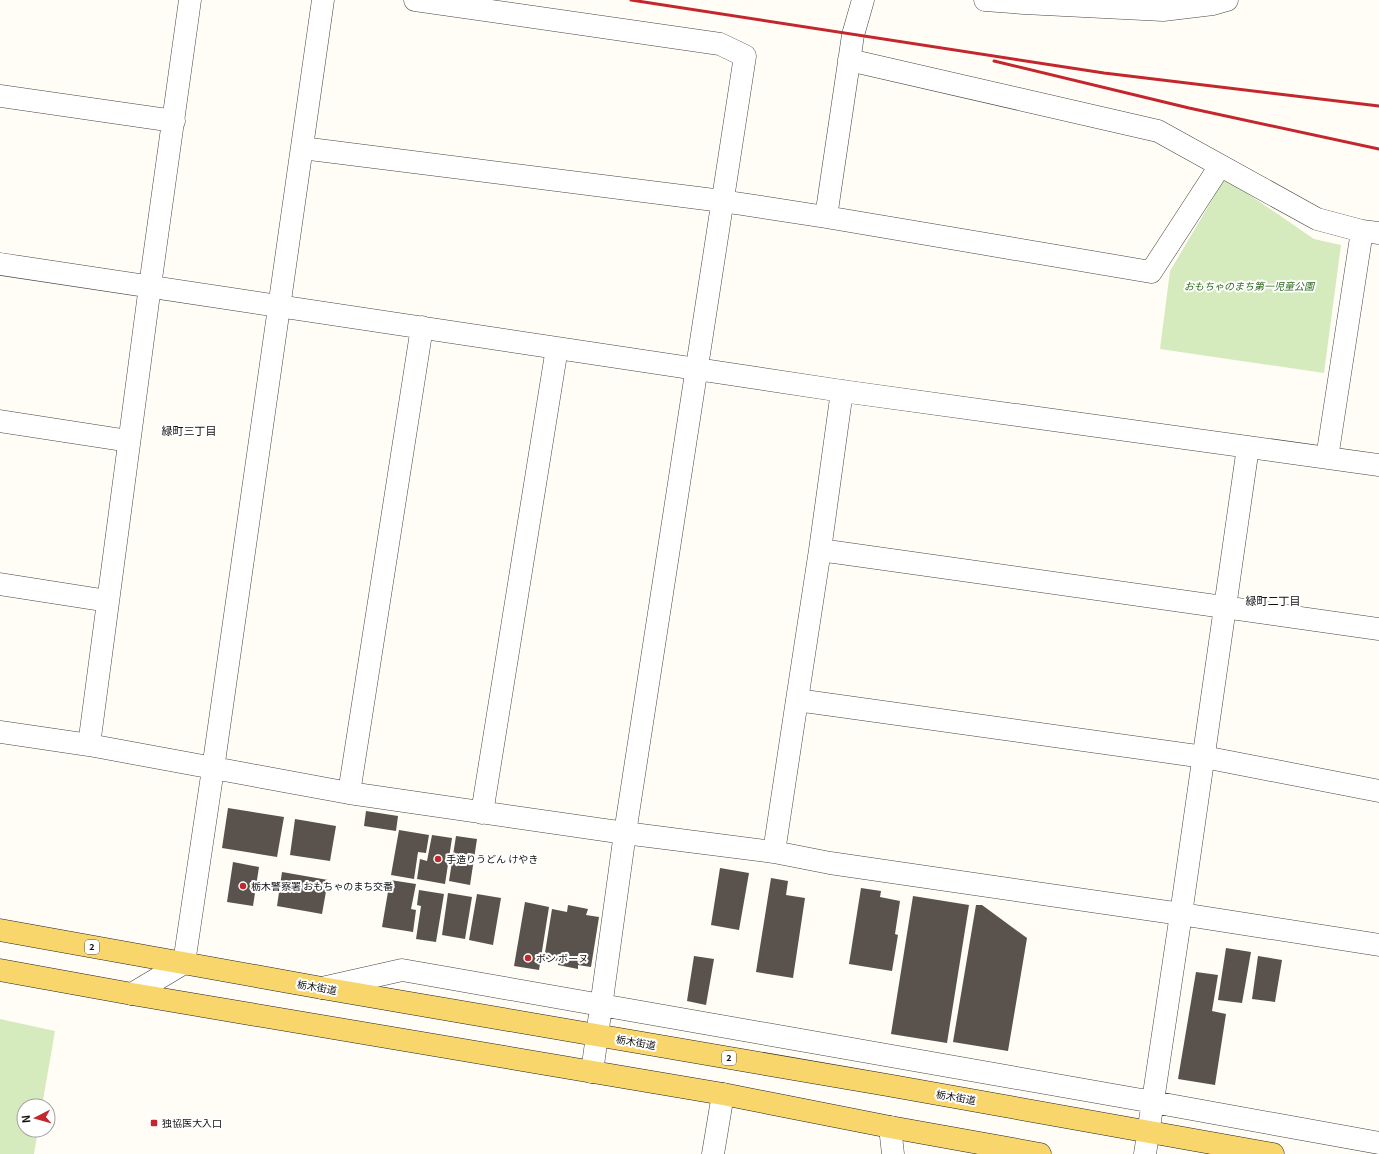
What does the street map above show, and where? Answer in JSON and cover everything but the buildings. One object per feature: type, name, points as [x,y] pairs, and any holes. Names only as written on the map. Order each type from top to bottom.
[{"type":"main road","name":"栃木街道","points":[[0,930],[322,988],[887,1085],[1273,1154]]},
{"type":"main road","points":[[0,970],[132,994],[723,1094],[890,1127],[1040,1154]]},
{"type":"street","points":[[89,745],[150,286],[190,0]]},
{"type":"street","points":[[132,994],[184,963],[323,0]]},
{"type":"street","points":[[415,0],[720,44],[745,56],[625,833],[592,1072]]},
{"type":"street","points":[[826,217],[853,35],[863,0]]},
{"type":"street","points":[[985,0],[1164,5],[1213,4],[1227,0]]},
{"type":"street","points":[[849,60],[1158,132],[1317,219],[1370,232],[1327,458]]},
{"type":"street","points":[[0,96],[174,121]]},
{"type":"street","points":[[302,148],[722,201],[1151,272],[1220,166]]},
{"type":"street","points":[[0,264],[842,391],[1379,465]]},
{"type":"street","points":[[348,794],[422,327]]},
{"type":"street","points":[[482,813],[558,348]]},
{"type":"street","points":[[774,852],[820,550],[842,391]]},
{"type":"street","points":[[0,421],[129,441]]},
{"type":"street","points":[[1145,1154],[1226,607],[1248,447]]},
{"type":"street","points":[[820,550],[1379,629]]},
{"type":"street","points":[[0,584],[108,602]]},
{"type":"street","points":[[797,700],[1204,757],[1379,791]]},
{"type":"street","points":[[0,732],[89,745],[348,794],[625,833],[774,852],[830,863],[1181,914],[1379,945]]},
{"type":"street","points":[[322,988],[402,970],[1379,1143]]},
{"type":"street","points":[[713,1154],[723,1094]]},
{"type":"street","points":[[890,1127],[893,1154]]},
{"type":"green space","name":"おもちゃのまち第一児童公園","points":[[1225,178],[1314,239],[1341,245],[1324,373],[1160,349],[1170,271]]},
{"type":"green space","points":[[0,1019],[55,1031],[43,1098],[16,1098],[16,1138],[37,1138],[34,1154],[0,1154]]},
{"type":"railway","points":[[631,0],[1104,73],[1379,106]]},
{"type":"railway","points":[[994,61],[1189,108],[1379,149]]},
{"type":"place","name":"手造りうどん けやき","points":[[438,859]]},
{"type":"place","name":"栃木警察署 おもちゃのまち交番","points":[[243,886]]},
{"type":"place","name":"ボン ボーヌ","points":[[528,958]]},
{"type":"place","name":"独協医大入口","points":[[154,1123]]},
{"type":"district","name":"緑町三丁目","points":[[189,431]]},
{"type":"district","name":"緑町二丁目","points":[[1273,601]]}]
